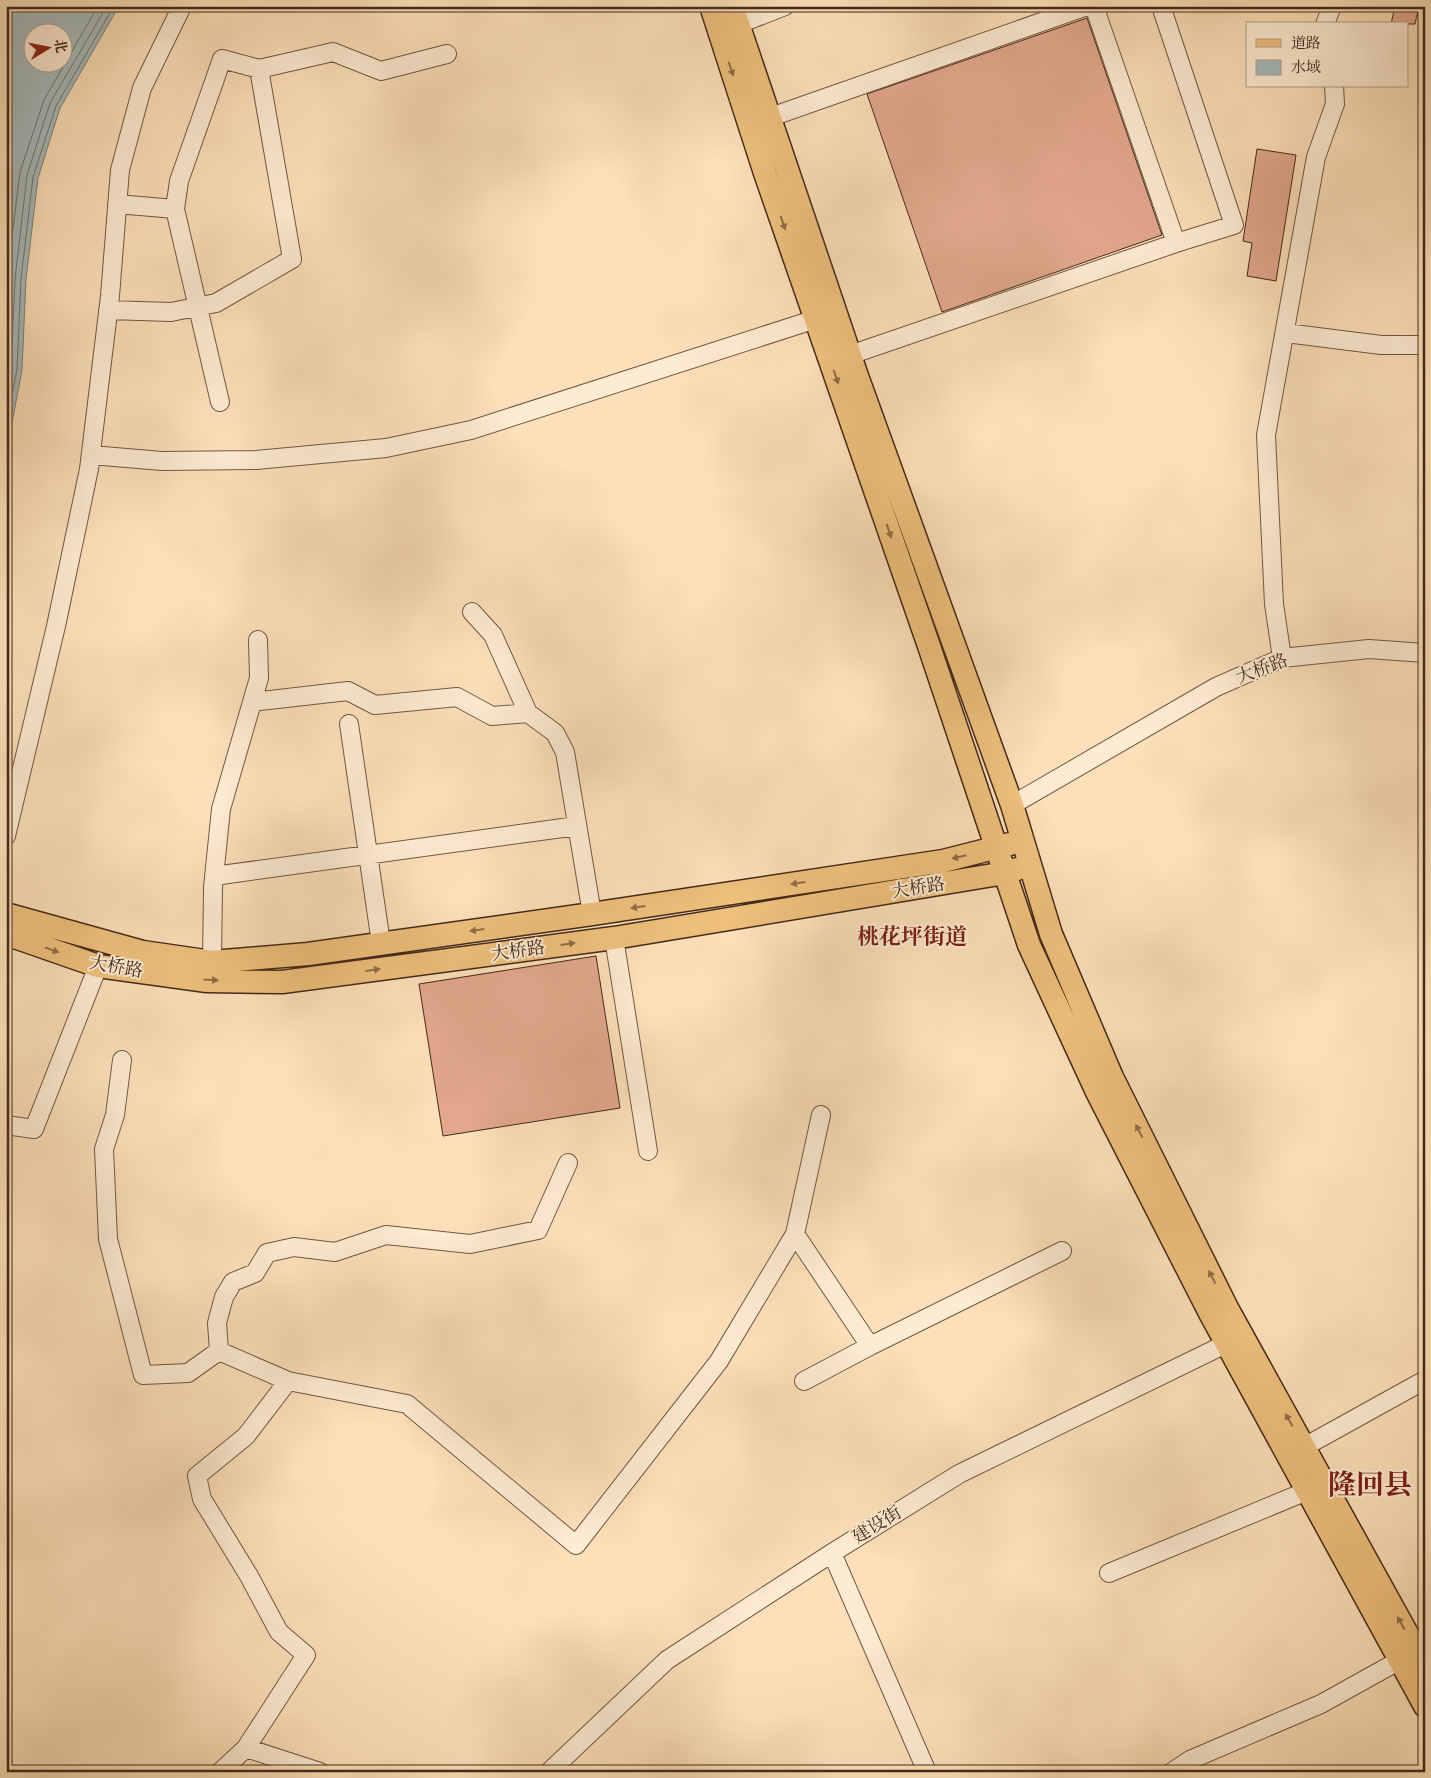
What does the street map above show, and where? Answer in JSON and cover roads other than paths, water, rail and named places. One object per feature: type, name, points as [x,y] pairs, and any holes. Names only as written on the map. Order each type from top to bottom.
[{"type":"main road","points":[[711,6],[729,21],[768,118],[825,314],[850,355],[1012,805],[1051,934],[1112,1077],[1307,1491],[1414,1659]]},
{"type":"main road","points":[[729,21],[825,314],[930,649],[1029,945],[1097,1092],[1235,1340],[1304,1448],[1414,1659],[1425,1706]]},
{"type":"main road","points":[[6,914],[143,952],[212,962],[308,954],[592,914],[943,861],[996,849],[1023,840]]},
{"type":"main road","name":"大桥路","points":[[6,934],[98,966],[207,981],[282,982],[614,938],[1005,873],[1030,864]]},
{"type":"street","points":[[6,836],[56,626],[91,455],[108,310],[120,170],[142,88],[182,6]]},
{"type":"street","points":[[729,21],[785,6]]},
{"type":"street","points":[[768,118],[1087,6]]},
{"type":"street","points":[[1094,6],[1176,243]]},
{"type":"street","points":[[850,355],[1176,243],[1234,225],[1161,6]]},
{"type":"street","points":[[1326,22],[1332,6]]},
{"type":"street","points":[[220,402],[175,209],[180,181],[222,59],[259,68],[333,52],[381,71],[447,54]]},
{"type":"street","points":[[108,310],[171,312],[216,303],[292,259],[259,68]]},
{"type":"street","points":[[1282,658],[1274,604],[1266,435],[1286,333],[1316,157],[1335,104],[1334,88]]},
{"type":"street","points":[[117,204],[175,209]]},
{"type":"street","points":[[91,455],[162,462],[256,460],[386,448],[471,430],[825,314]]},
{"type":"street","points":[[1286,333],[1381,345],[1425,345]]},
{"type":"street","points":[[472,612],[493,635],[528,713],[555,733],[565,752],[592,914]]},
{"type":"street","points":[[212,962],[214,876],[221,810],[258,678],[258,640]]},
{"type":"street","name":"大桥路","points":[[1012,805],[1216,687],[1282,658],[1369,649],[1425,653]]},
{"type":"street","points":[[252,702],[348,691],[375,705],[457,697],[492,716],[528,713]]},
{"type":"street","points":[[349,724],[381,943]]},
{"type":"street","points":[[214,876],[578,826]]},
{"type":"street","points":[[614,938],[648,1151]]},
{"type":"street","points":[[6,1125],[34,1129],[98,966]]},
{"type":"street","points":[[122,1060],[115,1115],[104,1149],[108,1239],[144,1375],[188,1373],[219,1351]]},
{"type":"street","points":[[219,1351],[288,1381],[407,1404],[576,1545],[719,1361],[794,1234],[821,1115]]},
{"type":"street","points":[[219,1351],[217,1323],[224,1297],[233,1282],[255,1273],[267,1253],[294,1247],[335,1252],[386,1235],[470,1244],[538,1230],[568,1164]]},
{"type":"street","points":[[794,1234],[870,1346]]},
{"type":"street","points":[[804,1382],[870,1346],[1062,1252]]},
{"type":"street","name":"建设街","points":[[549,1772],[667,1660],[832,1552],[959,1474],[1235,1340]]},
{"type":"street","points":[[1304,1448],[1425,1380]]},
{"type":"street","points":[[220,1772],[246,1748],[306,1655],[278,1632],[249,1576],[202,1498],[196,1476],[246,1436],[288,1381]]},
{"type":"street","points":[[1109,1573],[1307,1491]]},
{"type":"street","points":[[832,1552],[928,1772]]},
{"type":"street","points":[[1172,1772],[1190,1760],[1321,1704],[1414,1659]]},
{"type":"street","points":[[246,1748],[320,1772]]},
{"type":"water","points":[[6,6],[119,6],[60,108],[38,178],[26,279],[22,370],[6,455]]},
{"type":"district","name":"桃花坪街道","points":[[912,937]]},
{"type":"district","name":"隆回县","points":[[1370,1485]]}]
